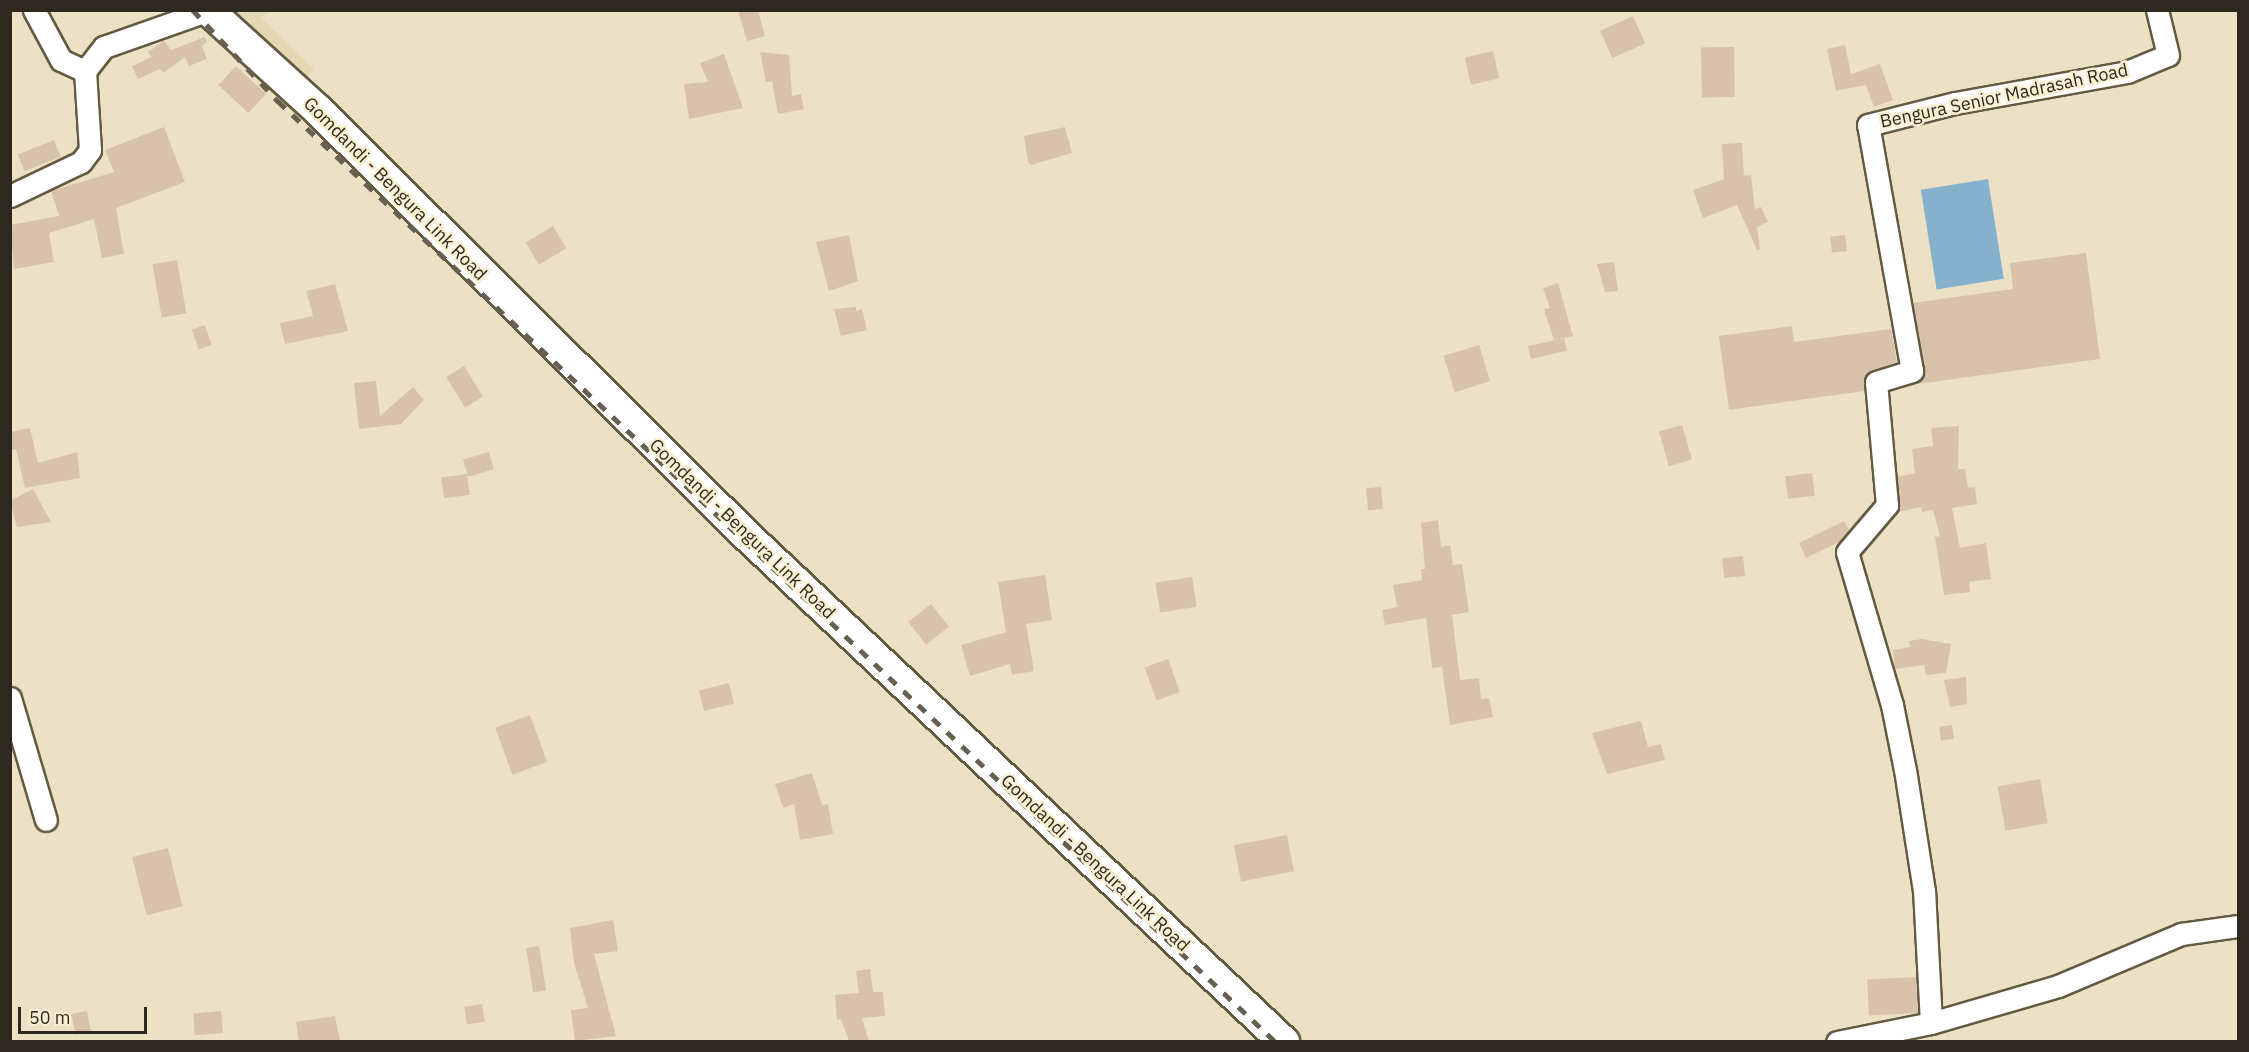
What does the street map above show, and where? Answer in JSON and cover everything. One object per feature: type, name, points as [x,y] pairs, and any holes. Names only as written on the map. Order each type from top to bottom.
[{"type":"main road","name":"Gomdandi - Bengura Link Road","points":[[207,11],[319,111],[745,534],[1284,1041]]},
{"type":"street","points":[[34,10],[61,60],[85,71]]},
{"type":"street","name":"Bengura Senior Madrasah Road","points":[[1930,1023],[1924,891],[1905,770],[1892,705],[1847,552],[1887,505],[1876,382],[1912,371],[1868,125],[1955,103],[2127,72],[2168,55],[2157,10]]},
{"type":"street","points":[[10,196],[81,162],[90,150],[85,71],[104,47],[207,11]]},
{"type":"street","points":[[10,698],[46,820]]},
{"type":"street","points":[[1837,1041],[1930,1023],[2058,986],[2181,934],[2238,926]]},
{"type":"shaded area","points":[[220,11],[273,11],[260,17],[314,69],[302,84]]},
{"type":"water","points":[[1988,179],[2004,279],[1937,289],[1921,190]]},
{"type":"building","points":[[738,10],[758,10],[765,36],[747,41]]},
{"type":"building","points":[[1633,16],[1645,43],[1612,58],[1600,31]]},
{"type":"building","points":[[205,37],[207,42],[202,46],[207,59],[189,66],[185,57],[163,73],[160,69],[138,79],[132,66],[152,57],[148,52],[164,41],[171,50]]},
{"type":"building","points":[[1845,45],[1851,74],[1880,64],[1893,100],[1874,107],[1866,85],[1836,91],[1827,49]]},
{"type":"building","points":[[1734,47],[1735,97],[1702,98],[1701,48]]},
{"type":"building","points":[[1493,51],[1499,78],[1471,85],[1465,58]]},
{"type":"building","points":[[760,52],[789,55],[792,96],[801,94],[804,109],[778,114],[772,81],[766,82]]},
{"type":"building","points":[[724,54],[743,108],[689,119],[684,84],[708,82],[700,63]]},
{"type":"building","points":[[236,66],[266,94],[248,113],[218,85]]},
{"type":"building","points":[[164,127],[185,182],[116,208],[124,254],[102,258],[94,219],[49,233],[54,262],[14,269],[10,225],[59,216],[51,191],[114,172],[105,150]]},
{"type":"building","points":[[1065,127],[1072,153],[1031,165],[1028,162],[1024,136]]},
{"type":"building","points":[[54,140],[61,157],[25,171],[18,155]]},
{"type":"building","points":[[1742,143],[1744,176],[1751,175],[1755,209],[1761,207],[1768,222],[1757,227],[1760,249],[1757,250],[1737,205],[1703,218],[1693,190],[1724,179],[1722,144]]},
{"type":"building","points":[[553,226],[566,248],[539,265],[526,242]]},
{"type":"building","points":[[849,235],[858,281],[829,291],[816,242]]},
{"type":"building","points":[[1845,235],[1847,251],[1832,253],[1830,237]]},
{"type":"building","points":[[2086,253],[2100,359],[1910,385],[1921,380],[1925,369],[1913,303],[2013,289],[2010,263]]},
{"type":"building","points":[[177,260],[186,313],[162,318],[152,264]]},
{"type":"building","points":[[1614,262],[1618,291],[1605,292],[1597,264]]},
{"type":"building","points":[[1558,283],[1573,336],[1554,340],[1544,309],[1550,308],[1543,288]]},
{"type":"building","points":[[335,284],[348,331],[285,344],[280,323],[313,316],[306,291]]},
{"type":"building","points":[[856,307],[856,311],[862,309],[867,330],[841,336],[834,309]]},
{"type":"building","points":[[205,325],[212,345],[199,349],[192,330]]},
{"type":"building","points":[[1792,326],[1794,342],[1891,329],[1897,362],[1868,372],[1864,391],[1729,410],[1719,336]]},
{"type":"building","points":[[1564,338],[1567,351],[1531,359],[1528,346]]},
{"type":"building","points":[[1479,345],[1490,381],[1455,392],[1444,356]]},
{"type":"building","points":[[464,366],[483,397],[465,408],[446,377]]},
{"type":"building","points":[[376,381],[380,416],[413,387],[424,400],[401,424],[359,429],[354,383]]},
{"type":"building","points":[[1682,425],[1692,460],[1669,466],[1659,432]]},
{"type":"building","points":[[1959,426],[1958,469],[1965,469],[1968,488],[1975,487],[1977,504],[1952,508],[1960,548],[1986,543],[1991,579],[1969,582],[1970,592],[1944,595],[1935,537],[1940,536],[1933,510],[1922,512],[1921,507],[1897,512],[1897,477],[1915,473],[1912,449],[1933,446],[1931,428]]},
{"type":"building","points":[[30,428],[38,463],[77,452],[80,478],[25,488],[16,449],[10,450],[10,432]]},
{"type":"building","points":[[489,452],[494,469],[468,477],[463,459]]},
{"type":"building","points":[[1812,473],[1815,496],[1788,499],[1785,476]]},
{"type":"building","points":[[467,474],[470,495],[444,498],[441,478]]},
{"type":"building","points":[[1381,487],[1383,509],[1368,510],[1366,488]]},
{"type":"building","points":[[33,489],[51,522],[17,527],[10,501]]},
{"type":"building","points":[[1438,520],[1441,547],[1450,545],[1453,565],[1462,564],[1469,612],[1452,615],[1460,680],[1479,678],[1481,699],[1489,698],[1493,717],[1450,725],[1442,667],[1432,668],[1426,618],[1385,625],[1382,610],[1397,607],[1393,585],[1422,580],[1421,569],[1425,569],[1421,523]]},
{"type":"building","points":[[1844,521],[1849,530],[1839,542],[1806,558],[1799,543]]},
{"type":"building","points":[[1743,556],[1745,576],[1724,578],[1722,558]]},
{"type":"building","points":[[1045,575],[1052,620],[1026,624],[1034,671],[1012,675],[1010,664],[970,676],[961,645],[1006,632],[998,582]]},
{"type":"building","points":[[1192,577],[1197,607],[1160,612],[1155,583]]},
{"type":"building","points":[[931,604],[949,627],[926,645],[908,622]]},
{"type":"building","points":[[1922,639],[1951,644],[1946,673],[1926,675],[1924,665],[1895,669],[1893,650],[1910,647],[1909,641]]},
{"type":"building","points":[[1168,659],[1180,692],[1156,700],[1145,668]]},
{"type":"building","points":[[1966,677],[1967,704],[1950,707],[1944,680]]},
{"type":"building","points":[[729,683],[734,703],[704,711],[699,690]]},
{"type":"building","points":[[530,715],[547,762],[512,775],[495,728]]},
{"type":"building","points":[[1641,721],[1648,747],[1661,744],[1665,760],[1607,774],[1592,733]]},
{"type":"building","points":[[1952,725],[1954,739],[1941,741],[1939,727]]},
{"type":"building","points":[[812,773],[822,805],[828,804],[833,834],[800,840],[794,804],[783,808],[775,784]]},
{"type":"building","points":[[2040,779],[2048,823],[2005,831],[1998,786]]},
{"type":"building","points":[[1287,835],[1294,871],[1241,882],[1234,845]]},
{"type":"building","points":[[168,848],[183,906],[147,915],[132,857]]},
{"type":"building","points":[[613,920],[618,951],[594,954],[616,1036],[575,1041],[571,1010],[588,1008],[574,963],[570,928]]},
{"type":"building","points":[[539,946],[546,990],[533,992],[526,948]]},
{"type":"building","points":[[870,969],[873,992],[883,992],[885,1016],[862,1018],[869,1041],[849,1041],[841,1019],[837,1020],[835,995],[859,993],[856,971]]},
{"type":"building","points":[[1916,977],[1918,1013],[1869,1016],[1867,980]]},
{"type":"building","points":[[482,1004],[485,1022],[467,1025],[464,1007]]},
{"type":"building","points":[[87,1011],[91,1032],[75,1035],[71,1014]]},
{"type":"building","points":[[221,1011],[223,1033],[195,1035],[193,1013]]},
{"type":"building","points":[[335,1016],[340,1041],[299,1041],[296,1022]]},
{"type":"railway","points":[[193,10],[278,101],[1276,1042]]}]
